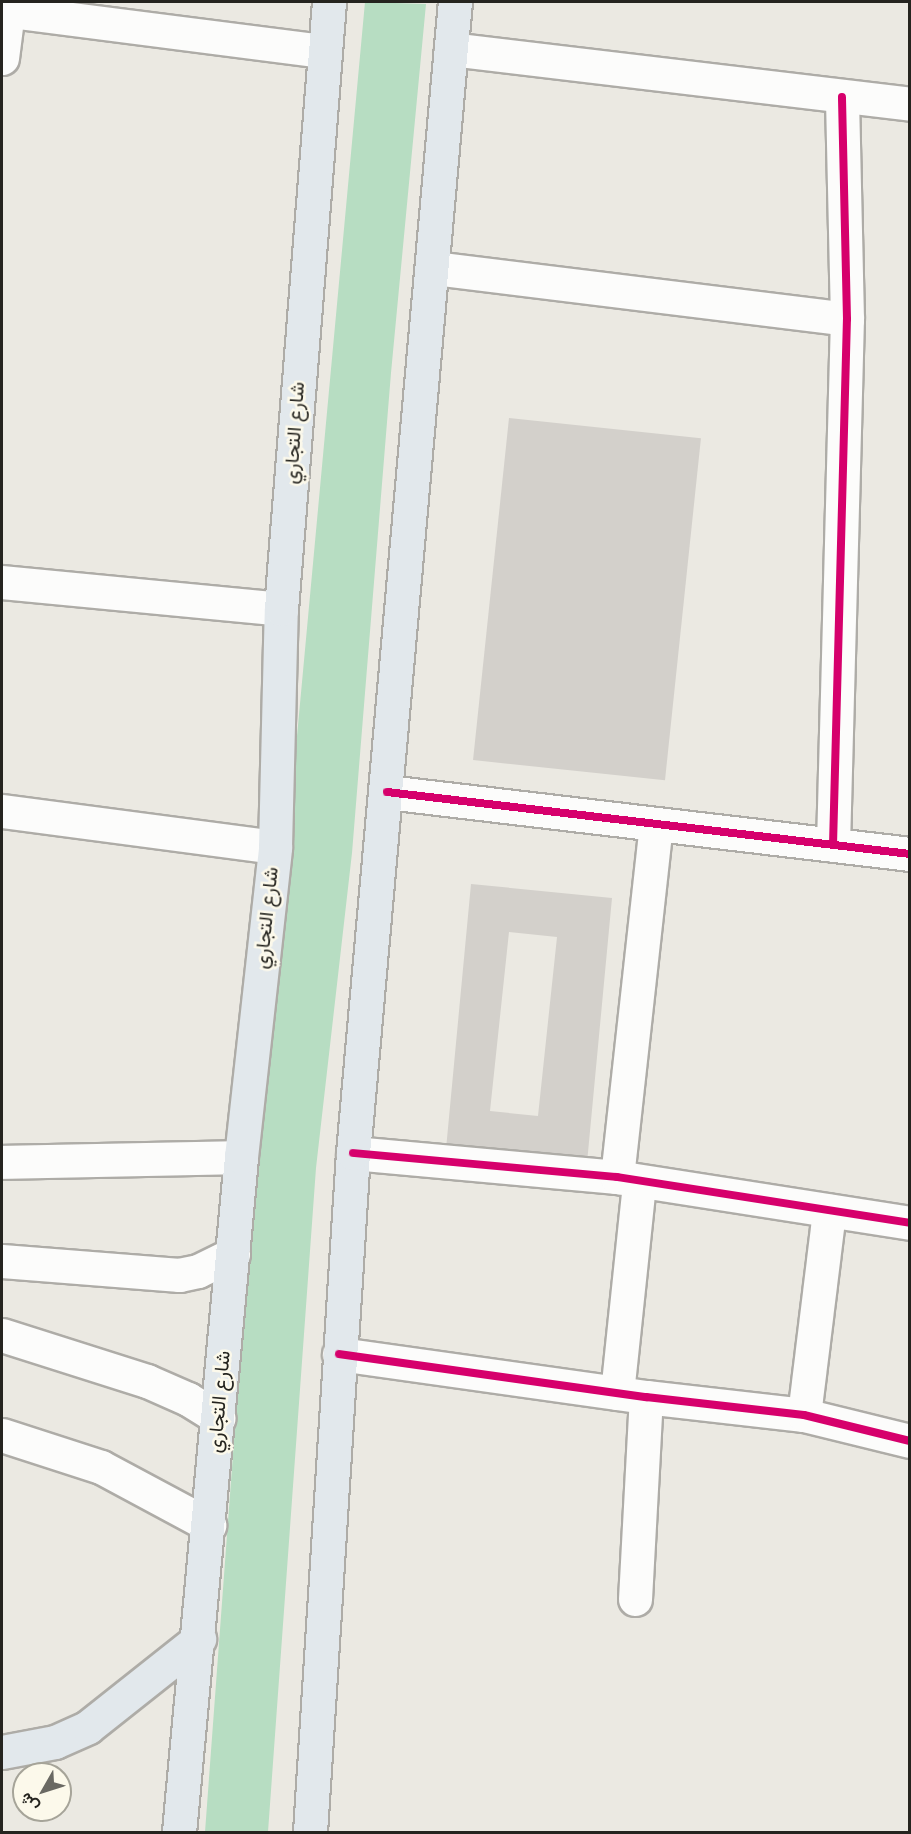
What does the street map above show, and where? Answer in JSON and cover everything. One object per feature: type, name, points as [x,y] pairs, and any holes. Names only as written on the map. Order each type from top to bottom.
[{"type":"main road","name":"شارع التجاري","points":[[179,1833],[199,1639],[241,1157],[275,847],[281,609],[323,51],[329,2]]},
{"type":"main road","points":[[310,1833],[339,1354],[354,1153],[455,2]]},
{"type":"main road","points":[[2,1752],[55,1742],[88,1727],[199,1639]]},
{"type":"street","points":[[2,58],[5,11],[323,51]]},
{"type":"street","points":[[452,49],[909,104]]},
{"type":"street","points":[[833,845],[847,319],[842,97]]},
{"type":"street","points":[[433,268],[847,319]]},
{"type":"street","points":[[2,582],[281,609]]},
{"type":"street","points":[[387,792],[909,854]]},
{"type":"street","points":[[2,811],[275,847]]},
{"type":"street","points":[[635,1599],[628,1180],[656,824]]},
{"type":"street","points":[[354,1153],[628,1180],[909,1223]]},
{"type":"street","points":[[2,1166],[241,1157]]},
{"type":"street","points":[[804,1415],[829,1211]]},
{"type":"street","points":[[2,1261],[179,1275],[216,1264],[233,1254]]},
{"type":"street","points":[[2,1335],[147,1381],[218,1418]]},
{"type":"street","points":[[339,1354],[631,1395],[804,1415],[909,1441]]},
{"type":"street","points":[[2,1435],[101,1467],[209,1525]]},
{"type":"green space","points":[[365,2],[426,4],[391,373],[352,853],[316,1168],[268,1832],[205,1832],[243,1319]]},
{"type":"building","points":[[509,418],[701,438],[665,780],[473,760]]},
{"type":"building","points":[[471,884],[612,898],[587,1163],[446,1149]],"holes":[[[509,932],[557,937],[538,1116],[490,1111]]]},
{"type":"cycle path","points":[[833,845],[847,319],[842,97]]},
{"type":"cycle path","points":[[387,792],[910,854]]},
{"type":"cycle path","points":[[353,1153],[617,1177],[910,1223]]},
{"type":"cycle path","points":[[339,1354],[646,1397],[804,1415],[910,1441]]}]
